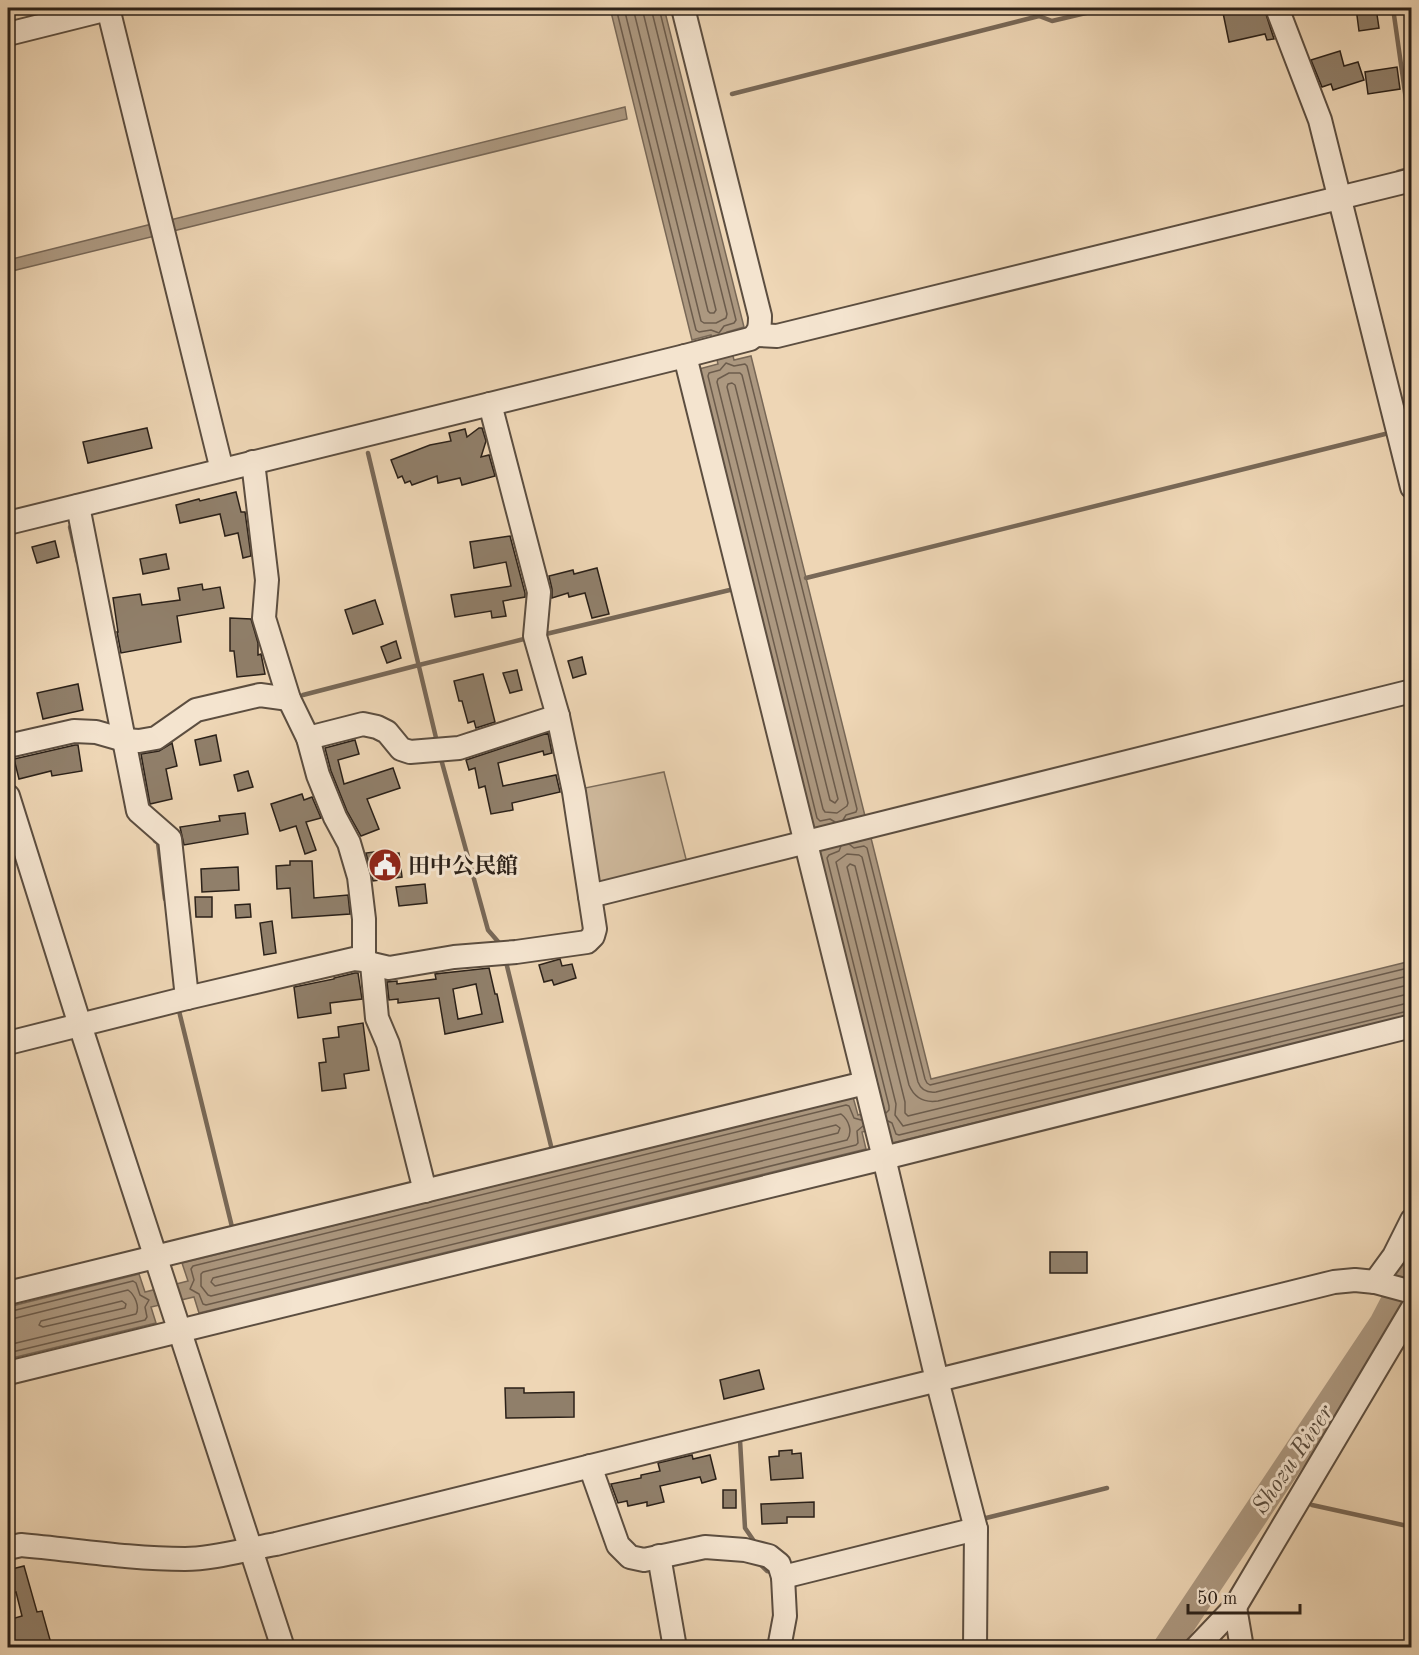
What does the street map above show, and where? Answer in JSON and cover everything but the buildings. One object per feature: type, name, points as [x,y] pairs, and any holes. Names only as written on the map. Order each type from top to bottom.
[{"type":"street","points":[[8,34],[109,8],[222,470]]},
{"type":"street","points":[[683,8],[760,316],[757,335]]},
{"type":"street","points":[[1277,8],[1320,120],[1412,487]]},
{"type":"street","points":[[8,523],[686,356],[750,339],[757,335],[777,336],[1412,180]]},
{"type":"street","points":[[686,356],[976,1529],[975,1647]]},
{"type":"street","points":[[8,1043],[354,959],[389,968],[454,957],[516,952],[587,942],[593,936],[595,929],[574,792],[558,716],[535,636],[539,592],[490,404]]},
{"type":"street","points":[[254,462],[267,580],[264,618],[289,699],[308,738],[318,775],[335,817],[349,843],[359,877],[368,962],[377,1018],[388,1044],[425,1191]]},
{"type":"street","points":[[78,506],[138,812],[170,839],[187,998]]},
{"type":"street","points":[[590,896],[1412,692]]},
{"type":"street","points":[[8,746],[74,731],[96,732],[124,740],[139,741],[156,738],[196,710],[260,695],[289,699]]},
{"type":"street","points":[[308,738],[363,724],[387,732],[401,748],[410,752],[449,749],[459,748],[558,716]]},
{"type":"street","points":[[8,796],[80,1025],[283,1647]]},
{"type":"street","points":[[8,1373],[1412,1026]]},
{"type":"street","points":[[8,1293],[865,1083]]},
{"type":"street","points":[[1378,1283],[1412,1220]]},
{"type":"street","points":[[8,1548],[21,1545],[133,1557],[204,1558],[287,1541],[1334,1282],[1355,1280],[1378,1283],[1412,1292]]},
{"type":"street","points":[[1196,1647],[1235,1607],[1412,1309]]},
{"type":"street","points":[[590,1466],[618,1545],[630,1557],[644,1560],[705,1547],[745,1550],[769,1556],[779,1564],[783,1577],[785,1616],[779,1647]]},
{"type":"street","points":[[783,1577],[976,1529]]},
{"type":"street","points":[[659,1556],[675,1647]]},
{"type":"street","points":[[1235,1607],[1242,1647]]},
{"type":"shaded area","points":[[664,772],[687,863],[595,885],[580,789]]},
{"type":"water","points":[[610,8],[664,8],[744,327],[727,332],[734,360],[751,356],[865,816],[849,820],[855,842],[871,838],[931,1079],[1411,961],[1411,1015],[892,1143],[885,1127],[862,1132],[866,1149],[199,1313],[194,1297],[151,1307],[156,1323],[8,1359],[8,1307],[139,1274],[145,1292],[188,1281],[182,1263],[853,1097],[858,1115],[883,1108],[819,851],[835,847],[830,825],[814,829],[699,369],[718,364],[711,335],[692,340]]},
{"type":"water","points":[[625,107],[627,119],[173,231],[170,220]]},
{"type":"water","points":[[152,224],[155,236],[8,272],[8,260]]},
{"type":"waterway","points":[[732,94],[1039,16],[1038,8]]},
{"type":"waterway","points":[[1039,16],[1052,21],[1107,8]]},
{"type":"waterway","points":[[1393,8],[1412,142]]},
{"type":"waterway","points":[[1398,172],[1412,168]]},
{"type":"waterway","points":[[806,578],[1385,434]]},
{"type":"waterway","points":[[368,453],[437,742]]},
{"type":"waterway","points":[[70,527],[78,562]]},
{"type":"waterway","points":[[546,634],[734,589]]},
{"type":"waterway","points":[[303,695],[524,639]]},
{"type":"waterway","points":[[441,759],[488,930],[501,945]]},
{"type":"waterway","points":[[155,841],[158,843],[165,899]]},
{"type":"waterway","points":[[506,962],[552,1150]]},
{"type":"waterway","points":[[179,1011],[233,1231]]},
{"type":"waterway","name":"Shozu River","points":[[1166,1648],[1383,1323],[1412,1267]]},
{"type":"waterway","points":[[740,1440],[745,1528],[756,1544]]},
{"type":"waterway","points":[[982,1519],[1107,1488]]},
{"type":"waterway","points":[[1312,1505],[1412,1527]]},
{"type":"waterway","points":[[758,1562],[767,1571],[772,1572]]},
{"type":"place","name":"田中公民館","points":[[385,865]]}]
